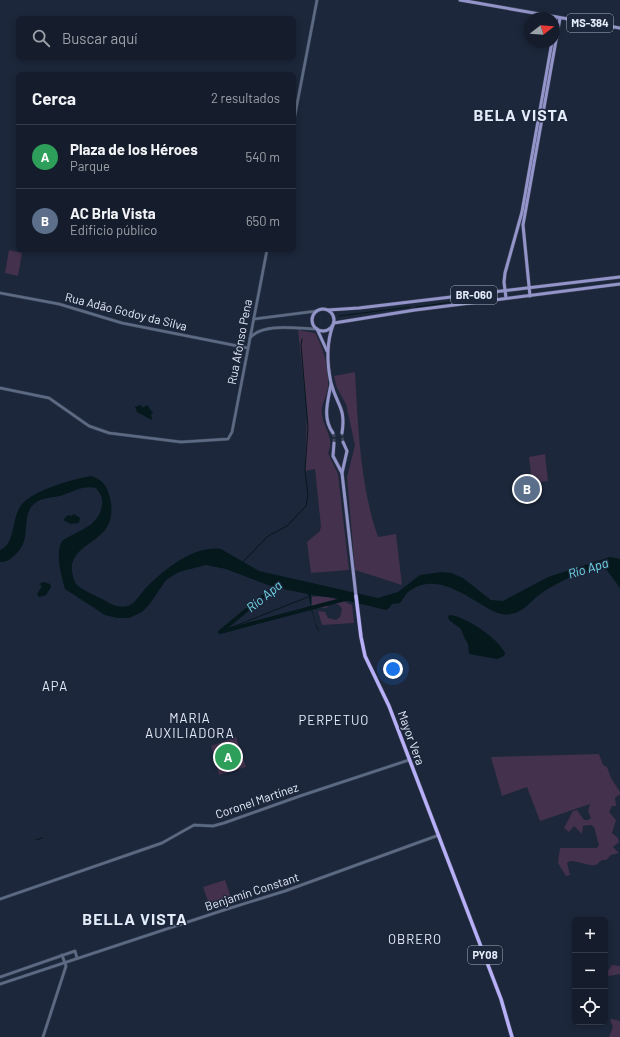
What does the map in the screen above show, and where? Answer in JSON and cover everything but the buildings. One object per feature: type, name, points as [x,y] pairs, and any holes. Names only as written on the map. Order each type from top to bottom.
[{"type":"highway","name":"Mayor Vera","points":[[356,596],[363,651],[389,706],[439,835],[501,999],[512,1037]]},
{"type":"main road","name":"MS-384","points":[[460,0],[529,12]]},
{"type":"main road","name":"MS-384","points":[[560,17],[620,28]]},
{"type":"main road","points":[[506,298],[504,290],[505,273],[522,212],[551,48]]},
{"type":"main road","points":[[530,296],[528,288],[523,225],[553,48]]},
{"type":"main road","name":"BR-060","points":[[317,311],[359,308],[620,277]]},
{"type":"main road","name":"BR-060","points":[[317,329],[326,331],[334,324],[506,298],[620,284]]},
{"type":"main road","points":[[328,310],[332,314],[334,324],[328,350],[332,384],[341,405],[344,423],[342,433],[333,434],[328,426],[326,407],[332,384]]},
{"type":"main road","points":[[317,311],[313,315],[312,321],[328,350]]},
{"type":"main road","points":[[342,473],[333,456],[335,444],[343,443],[347,451],[342,473],[356,596]]},
{"type":"street","points":[[296,110],[317,0]]},
{"type":"street","name":"Rua Afonso Pena","points":[[0,388],[48,398],[89,426],[109,433],[181,442],[225,441],[231,437],[267,252]]},
{"type":"street","name":"Rua Adão Godoy da Silva","points":[[0,293],[59,304],[122,323],[248,348]]},
{"type":"street","points":[[254,319],[317,311]]},
{"type":"street","points":[[250,338],[256,332],[270,330],[298,327],[317,329]]},
{"type":"street","name":"Coronel Martínez","points":[[0,899],[162,843],[194,825],[213,826],[224,823],[409,760]]},
{"type":"street","name":"Benjamín Constant","points":[[0,984],[285,891],[439,835]]},
{"type":"street","points":[[0,977],[75,951],[77,958]]},
{"type":"street","points":[[43,1037],[66,966],[62,955]]},
{"type":"shaded area","points":[[9,250],[22,253],[18,276],[5,273]]},
{"type":"shaded area","points":[[298,330],[315,333],[321,346],[328,373],[328,387],[322,408],[322,414],[330,441],[328,453],[338,474],[349,570],[311,573],[307,542],[320,531],[321,526],[315,469],[305,471],[307,413]]},
{"type":"shaded area","points":[[355,372],[361,455],[367,497],[378,537],[396,534],[402,585],[355,570],[347,477],[355,445],[346,404],[337,388],[334,376]]},
{"type":"shaded area","points":[[545,454],[548,481],[532,483],[529,457]]},
{"type":"shaded area","points":[[312,597],[333,598],[352,605],[354,623],[322,625],[318,611],[325,612],[328,618],[336,620],[340,617],[342,609],[335,603],[330,604],[326,608],[312,607]]},
{"type":"shaded area","points":[[236,737],[246,767],[219,775],[211,746]]},
{"type":"shaded area","points":[[599,754],[603,765],[607,767],[611,778],[620,792],[620,796],[618,795],[615,798],[616,806],[612,806],[609,812],[616,820],[612,833],[618,838],[619,842],[613,847],[619,853],[611,855],[606,860],[602,860],[596,865],[570,861],[567,863],[570,875],[566,876],[558,863],[560,848],[597,848],[599,845],[594,827],[591,825],[583,826],[582,834],[574,826],[569,832],[564,828],[573,811],[577,810],[584,820],[591,818],[588,811],[590,804],[540,821],[527,787],[502,796],[491,757]]},
{"type":"shaded area","points":[[225,880],[231,898],[209,904],[203,887]]},
{"type":"shaded area","points":[[612,965],[620,966],[620,974],[609,976],[608,971]]},
{"type":"shaded area","points":[[610,1020],[620,1021],[620,1037],[609,1037],[613,1027]]},
{"type":"water","points":[[141,405],[143,408],[147,405],[153,413],[151,415],[152,420],[137,412],[135,407]]},
{"type":"water","points":[[91,476],[103,482],[108,490],[111,515],[109,523],[103,533],[75,557],[72,564],[72,572],[78,586],[110,604],[121,607],[128,606],[133,603],[152,582],[180,560],[200,551],[211,549],[221,549],[259,571],[378,598],[398,592],[420,575],[441,572],[451,573],[463,578],[491,600],[503,601],[548,577],[610,557],[620,559],[620,588],[606,569],[591,570],[562,581],[539,595],[523,609],[508,615],[493,611],[450,588],[428,584],[407,593],[400,603],[392,604],[386,610],[336,598],[311,595],[311,606],[308,594],[273,587],[226,569],[206,565],[179,572],[166,580],[149,605],[142,612],[129,618],[117,618],[105,615],[65,589],[59,565],[59,552],[62,541],[87,527],[97,518],[100,512],[102,500],[96,488],[92,487],[75,490],[63,495],[44,499],[34,504],[28,515],[24,541],[21,548],[11,559],[0,562],[0,550],[9,542],[16,516],[22,504],[35,494],[44,490],[64,482]]},
{"type":"water","points":[[74,514],[80,518],[79,523],[71,524],[63,520],[68,515],[71,516]]},
{"type":"water","points":[[44,582],[50,584],[51,587],[46,595],[39,597],[37,594],[42,586],[39,584]]},
{"type":"water","points":[[450,615],[464,619],[489,635],[502,647],[505,653],[504,656],[497,659],[469,654],[468,644],[461,629],[449,620],[448,616]]},
{"type":"waterway","points":[[416,307],[468,300]]},
{"type":"waterway","points":[[339,316],[410,307]]},
{"type":"waterway","points":[[243,562],[268,536],[287,526],[306,506],[308,495],[305,471],[308,427],[301,345],[302,339]]},
{"type":"waterway","name":"Río Apa","points":[[277,585],[220,632],[349,598]]},
{"type":"waterway","points":[[220,632],[308,597]]},
{"type":"waterway","points":[[316,625],[319,631]]},
{"type":"waterway","points":[[36,840],[42,838]]},
{"type":"tunnel","points":[[342,433],[343,442]]},
{"type":"tunnel","points":[[334,434],[334,443]]},
{"type":"place","name":"AC Brla Vista","points":[[527,489]]},
{"type":"place","name":"Plaza de los Héroes","points":[[228,757]]},
{"type":"district","name":"BELA VISTA","points":[[521,115]]},
{"type":"district","name":"APA","points":[[55,686]]},
{"type":"district","name":"PERPETUO","points":[[334,720]]},
{"type":"district","name":"MARIA AUXILIADORA","points":[[190,726]]},
{"type":"district","name":"BELLA VISTA","points":[[135,919]]},
{"type":"district","name":"OBRERO","points":[[415,939]]}]
